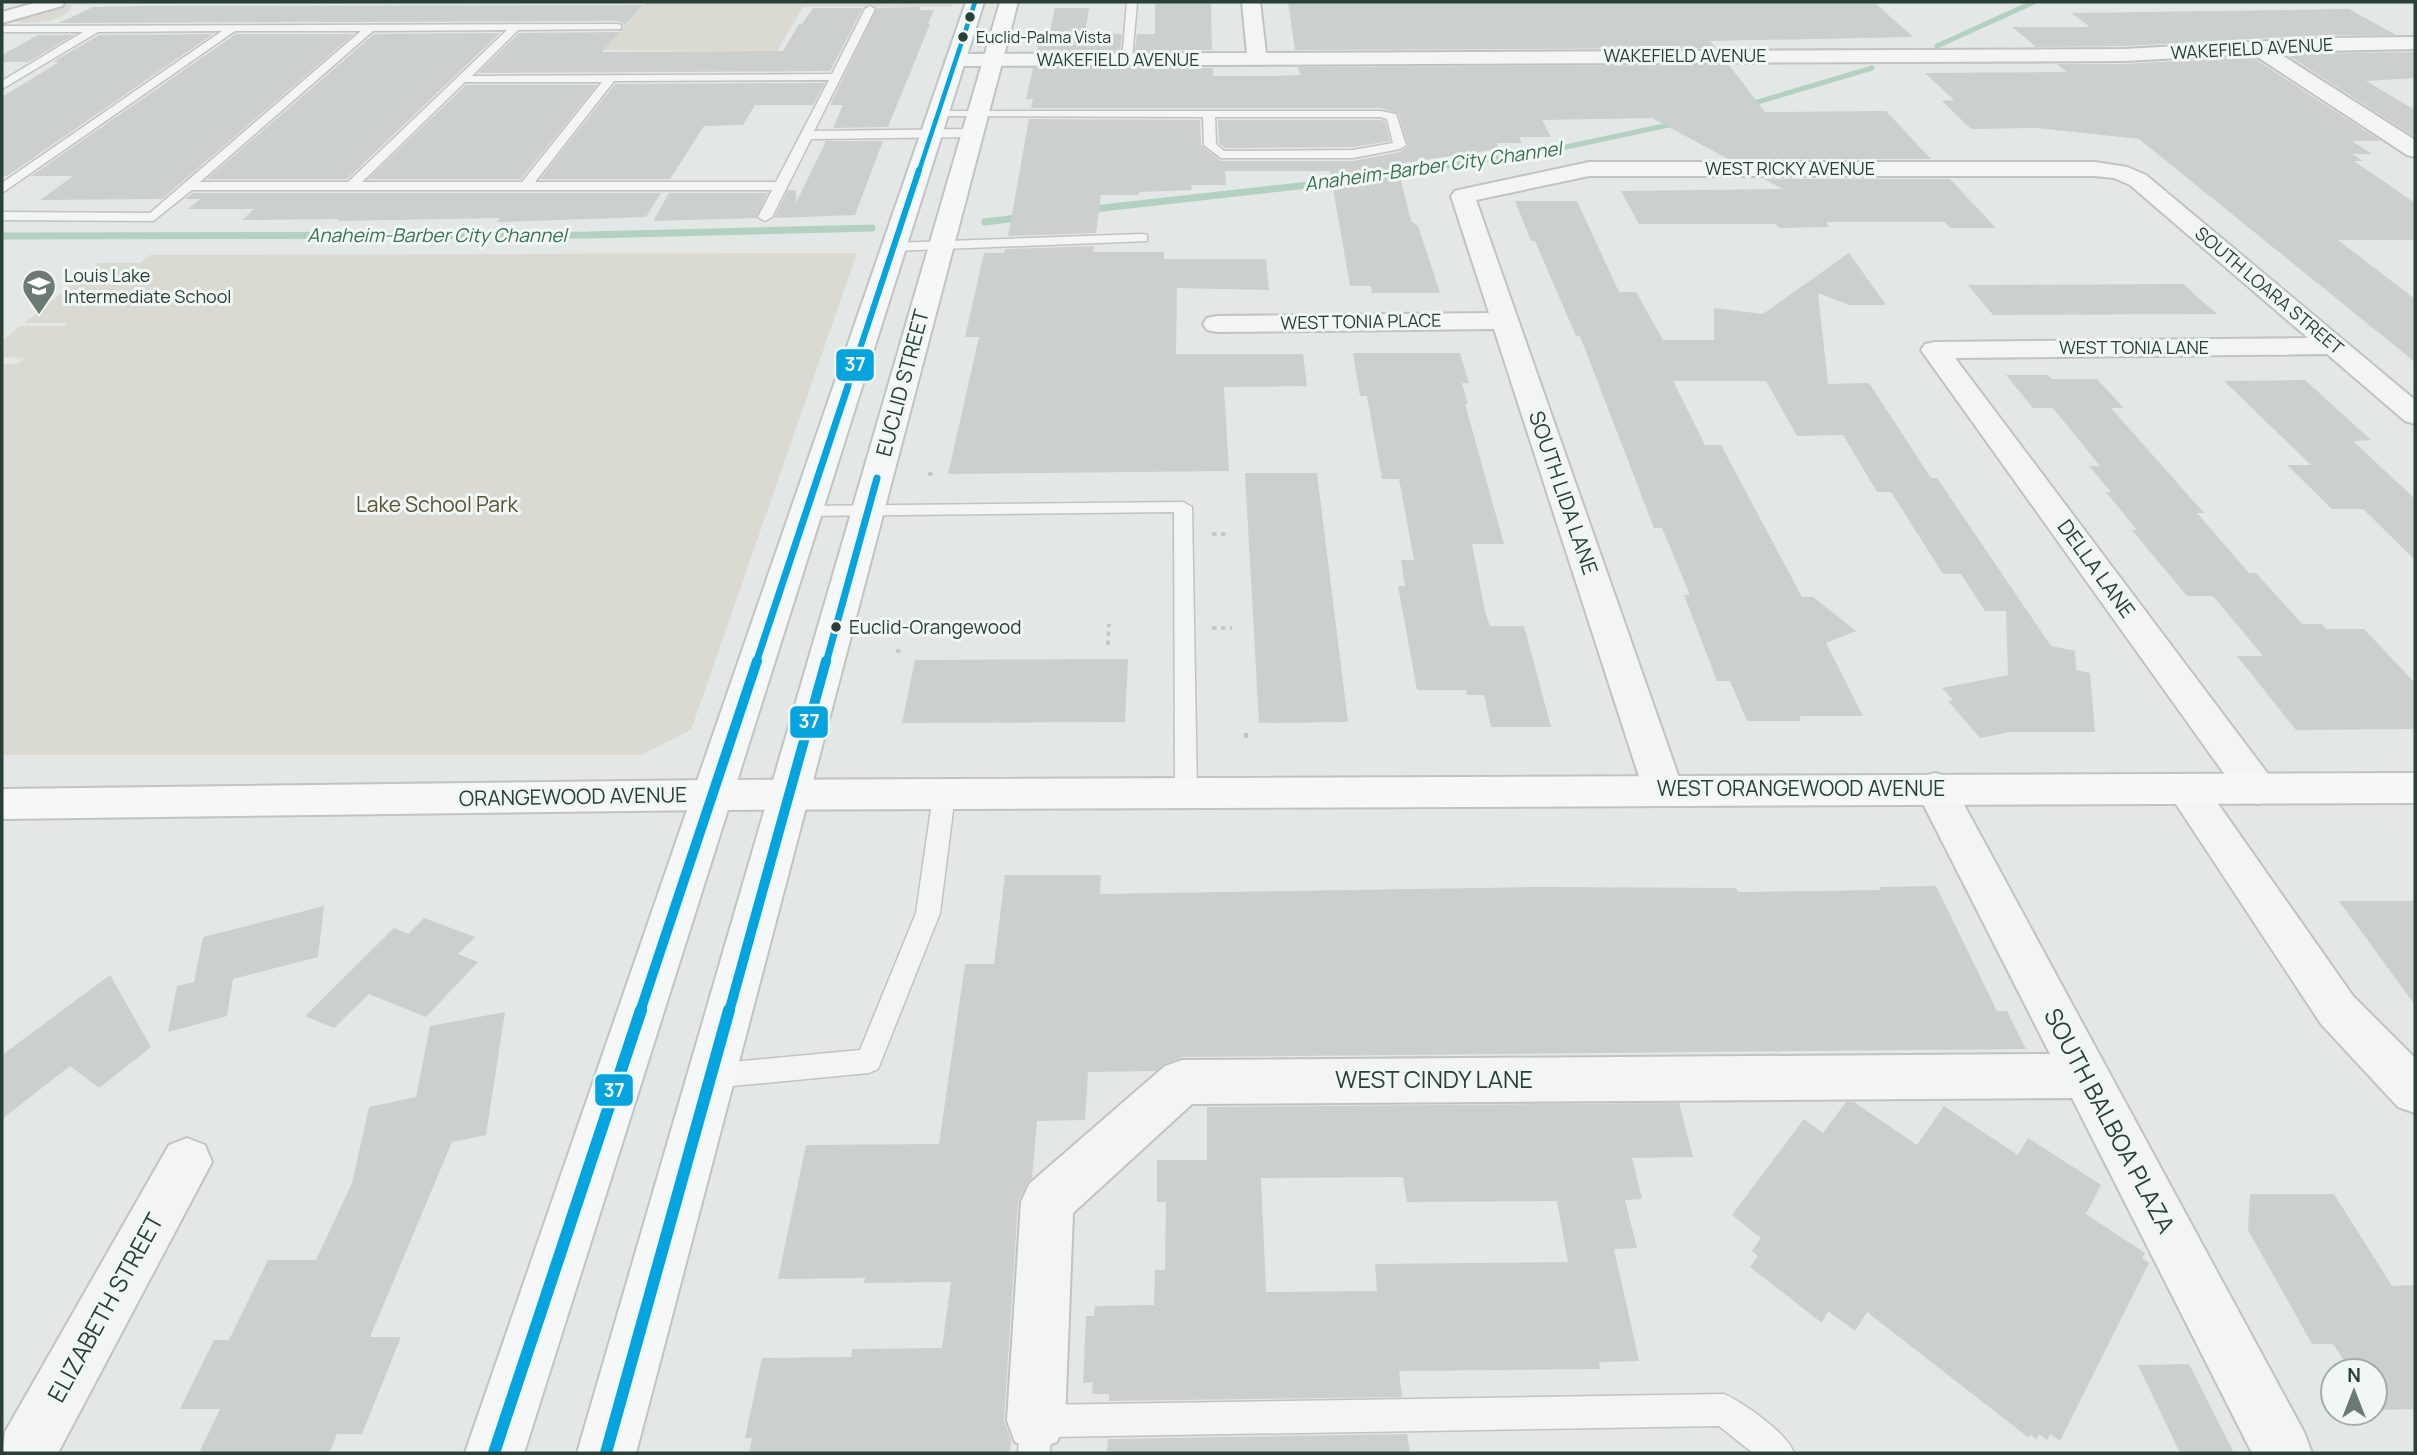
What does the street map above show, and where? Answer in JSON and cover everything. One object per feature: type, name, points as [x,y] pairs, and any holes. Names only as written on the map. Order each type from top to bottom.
[{"type":"main road","points":[[494,1453],[975,2]]},
{"type":"main road","name":"EUCLID STREET","points":[[607,1453],[1009,2]]},
{"type":"main road","name":"WEST ORANGEWOOD AVENUE","points":[[1186,793],[2415,788]]},
{"type":"main road","name":"ORANGEWOOD AVENUE","points":[[2,804],[712,795],[1186,793]]},
{"type":"street","points":[[2,18],[56,2]]},
{"type":"street","points":[[1251,2],[1257,59]]},
{"type":"street","name":"WAKEFIELD AVENUE","points":[[955,60],[2162,54],[2325,44],[2415,43]]},
{"type":"street","points":[[2257,48],[2415,150]]},
{"type":"street","name":"WEST RICKY AVENUE","points":[[1463,196],[1589,169],[2095,169],[2119,172]]},
{"type":"street","name":"SOUTH LOARA STREET","points":[[2119,172],[2138,180],[2415,415]]},
{"type":"street","name":"SOUTH LIDA LANE","points":[[1463,196],[1663,789]]},
{"type":"street","name":"WEST TONIA PLACE","points":[[1217,324],[1505,321]]},
{"type":"street","name":"WEST TONIA LANE","points":[[1935,350],[2333,346]]},
{"type":"street","name":"DELLA LANE","points":[[1935,350],[2257,789]]},
{"type":"street","name":"SOUTH BALBOA PLAZA","points":[[1935,789],[2283,1453]]},
{"type":"street","points":[[2186,789],[2337,1010],[2415,1091]]},
{"type":"street","name":"WEST CINDY LANE","points":[[1035,1437],[1047,1202],[1182,1082],[2085,1076]]},
{"type":"street","name":"ELIZABETH STREET","points":[[26,1453],[187,1162]]},
{"type":"lane","points":[[1127,60],[1132,2]]},
{"type":"lane","points":[[765,217],[870,9]]},
{"type":"lane","points":[[2,29],[617,27]]},
{"type":"lane","points":[[2,216],[153,216],[191,186],[370,28]]},
{"type":"lane","points":[[352,185],[515,28]]},
{"type":"lane","points":[[2,86],[95,29]]},
{"type":"lane","points":[[4,186],[232,29]]},
{"type":"lane","points":[[464,79],[836,77]]},
{"type":"lane","points":[[526,185],[611,78]]},
{"type":"lane","points":[[807,135],[934,124],[1209,114],[1392,116],[1400,145],[1353,154],[1221,154],[1210,145],[1209,114]]},
{"type":"lane","points":[[934,124],[975,123]]},
{"type":"lane","points":[[191,186],[781,186]]},
{"type":"lane","points":[[893,247],[1142,238]]},
{"type":"lane","points":[[806,511],[1183,507],[1186,793]]},
{"type":"lane","points":[[711,1076],[869,1061],[928,913],[944,795]]},
{"type":"lane","points":[[1035,1437],[1724,1410],[1778,1453]]},
{"type":"path","points":[[1203,534],[1228,534]]},
{"type":"path","points":[[1108,645],[1109,624]]},
{"type":"path","points":[[1204,628],[1232,628]]},
{"type":"path","points":[[895,651],[902,651]]},
{"type":"path","points":[[1246,733],[1246,742]]},
{"type":"green space","points":[[646,3],[953,3],[951,7],[803,7],[777,51],[604,50]]},
{"type":"green space","points":[[72,5],[68,12],[52,20],[19,22],[2,19],[7,13],[24,6]]},
{"type":"green space","name":"Lake School Park","points":[[857,253],[691,730],[641,755],[2,755],[2,364],[18,364],[25,358],[2,357],[2,341],[20,326],[64,326],[67,323],[24,323],[60,294],[103,294],[106,290],[65,290],[98,263],[140,263],[150,255]]},
{"type":"building","points":[[1155,2],[1211,2],[1212,50],[1135,51],[1137,34],[1155,34]]},
{"type":"building","points":[[1288,2],[1874,2],[1913,37],[1710,41],[1716,48],[1295,50]]},
{"type":"building","points":[[643,5],[624,27],[623,23],[617,21],[59,23],[93,7]]},
{"type":"building","points":[[920,7],[920,10],[934,10],[888,127],[833,128],[843,105],[830,105],[877,8]]},
{"type":"building","points":[[813,8],[863,8],[830,71],[478,73],[519,33],[620,32],[602,52],[783,51],[799,24],[802,24]]},
{"type":"building","points":[[1055,8],[1089,8],[1085,34],[1122,34],[1120,51],[1037,51],[1041,35],[1049,35]]},
{"type":"building","points":[[2349,9],[2396,35],[2324,35],[2124,46],[2036,47],[2012,27],[2090,27],[2071,13]]},
{"type":"building","points":[[500,33],[347,179],[207,179],[374,34]]},
{"type":"building","points":[[213,34],[7,176],[2,176],[2,97],[59,62],[53,62],[99,35]]},
{"type":"building","points":[[236,34],[354,34],[162,199],[40,200],[73,176],[31,176]]},
{"type":"building","points":[[38,35],[74,35],[28,62],[2,62],[2,55]]},
{"type":"building","points":[[2415,52],[2415,78],[2366,81],[2415,110],[2415,137],[2286,54]]},
{"type":"building","points":[[2252,57],[2381,141],[2352,141],[2372,154],[2352,154],[2363,161],[2354,161],[2415,203],[2415,240],[2338,240],[2415,299],[2415,362],[2139,139],[2037,128],[1971,129],[1942,101],[1954,100],[1925,73],[2067,72],[2057,64],[2124,64]]},
{"type":"building","points":[[1729,65],[1765,112],[1886,111],[1931,159],[1728,159],[1652,118],[1542,120],[1551,137],[1519,137],[1522,143],[1497,143],[1499,149],[1397,164],[1411,221],[1418,226],[1440,293],[1372,293],[1371,286],[1350,286],[1330,171],[1225,171],[1226,185],[1191,185],[1192,190],[1139,192],[1139,195],[1101,195],[1096,233],[1008,236],[1029,119],[1200,120],[1201,145],[1221,161],[1353,161],[1400,152],[1408,146],[1398,113],[1380,108],[1031,108],[1033,99],[1026,99],[1033,68],[1213,68],[1213,76],[1275,76],[1300,75],[1298,67]]},
{"type":"building","points":[[825,83],[813,105],[755,105],[743,125],[704,126],[670,179],[540,179],[615,84]]},
{"type":"building","points":[[466,85],[597,85],[521,179],[368,179]]},
{"type":"building","points":[[1218,120],[1380,120],[1385,121],[1390,141],[1353,147],[1225,148],[1219,143]]},
{"type":"building","points":[[826,141],[883,141],[855,215],[774,218],[788,190],[796,190],[796,203]]},
{"type":"building","points":[[1764,179],[1950,179],[1996,228],[1950,228],[1945,222],[1826,222],[1829,227],[1779,228],[1776,224],[1639,224],[1621,191],[1783,189]]},
{"type":"building","points":[[193,193],[661,193],[646,217],[497,222],[500,218],[242,220],[254,209],[188,209],[200,199],[185,199]]},
{"type":"building","points":[[669,193],[768,193],[756,218],[653,221]]},
{"type":"building","points":[[1515,201],[1577,201],[1619,292],[1636,292],[1663,340],[1714,340],[1714,308],[1763,314],[1849,253],[1886,305],[1849,305],[1818,293],[1828,384],[1869,383],[1931,478],[1937,478],[2051,646],[2075,651],[2076,670],[2090,673],[2095,732],[2009,732],[1980,738],[1948,701],[1953,700],[1942,688],[2008,675],[2006,611],[1985,611],[1961,574],[1943,574],[1891,492],[1877,492],[1843,435],[1797,436],[1766,381],[1673,381],[1705,445],[1721,445],[1802,597],[1813,597],[1856,631],[1826,643],[1863,716],[1799,716],[1801,721],[1747,721],[1730,681],[1717,681],[1684,595],[1690,595],[1662,528],[1654,528],[1580,336],[1576,336]]},
{"type":"building","points":[[1094,246],[1093,252],[1164,252],[1164,259],[1266,259],[1269,290],[1177,288],[1176,354],[1303,354],[1307,386],[1224,387],[1229,471],[948,474],[979,337],[965,337],[984,253],[1004,253],[1005,249]]},
{"type":"building","points":[[2183,284],[2217,314],[1993,315],[1968,285]]},
{"type":"building","points":[[1353,353],[1460,353],[1469,383],[1462,383],[1468,404],[1465,404],[1504,544],[1472,544],[1485,612],[1490,626],[1524,626],[1551,727],[1491,727],[1484,695],[1467,695],[1466,690],[1417,690],[1398,586],[1405,586],[1401,560],[1414,560],[1399,479],[1382,479],[1367,396],[1360,396]]},
{"type":"building","points":[[2006,375],[2097,379],[2124,408],[2111,408],[2204,513],[2197,513],[2249,573],[2256,573],[2302,624],[2322,624],[2326,629],[2364,629],[2415,683],[2415,729],[2296,730],[2237,656],[2263,656],[2213,596],[2187,596],[2132,530],[2137,530],[2089,466],[2100,466],[2053,408],[2033,408]]},
{"type":"building","points":[[2305,380],[2371,440],[2353,441],[2415,499],[2415,560],[2363,509],[2332,509],[2287,465],[2311,465],[2224,381]]},
{"type":"building","points":[[1245,473],[1317,473],[1348,722],[1259,723]]},
{"type":"building","points":[[1128,659],[1125,722],[902,723],[915,660]]},
{"type":"building","points":[[1005,875],[1101,875],[1100,894],[1537,887],[1736,888],[1738,892],[1881,890],[1879,887],[1936,886],[1997,1011],[2007,1011],[2026,1049],[1182,1057],[1164,1064],[1156,1071],[1088,1072],[1085,1120],[1037,1121],[1032,1178],[1018,1202],[1004,1421],[1011,1439],[1010,1453],[749,1453],[752,1438],[745,1438],[762,1358],[851,1357],[852,1349],[942,1348],[951,1282],[864,1283],[865,1278],[778,1279],[806,1145],[939,1144],[965,964],[994,964]]},
{"type":"building","points":[[2339,901],[2415,901],[2415,1005]]},
{"type":"building","points":[[324,906],[318,957],[233,979],[227,1016],[168,1032],[177,986],[194,982],[203,937]]},
{"type":"building","points":[[424,918],[475,937],[458,954],[478,962],[426,1017],[369,994],[334,1028],[305,1016],[394,928],[408,934]]},
{"type":"building","points":[[110,975],[151,1047],[99,1088],[70,1066],[2,1119],[2,1055]]},
{"type":"building","points":[[505,1012],[486,1135],[452,1142],[370,1337],[401,1337],[362,1434],[337,1434],[329,1453],[199,1453],[220,1409],[180,1409],[214,1340],[229,1340],[268,1260],[316,1260],[352,1183],[369,1107],[416,1097],[430,1026]]},
{"type":"building","points":[[1846,1102],[1854,1102],[1917,1145],[1944,1106],[2018,1155],[2028,1138],[2101,1185],[2086,1214],[2145,1253],[2142,1258],[2149,1263],[2060,1441],[2050,1434],[2047,1440],[2039,1434],[2036,1439],[2030,1434],[2029,1438],[1867,1312],[1855,1331],[1828,1311],[1822,1323],[1750,1267],[1758,1256],[1752,1251],[1761,1238],[1732,1215],[1804,1119],[1823,1133]]},
{"type":"building","points":[[1679,1103],[1693,1157],[1632,1158],[1642,1199],[1625,1200],[1637,1248],[1614,1249],[1639,1361],[1599,1362],[1600,1369],[1399,1371],[1402,1397],[1109,1401],[1109,1394],[1092,1394],[1093,1382],[1083,1383],[1086,1316],[1094,1316],[1095,1306],[1154,1305],[1155,1270],[1165,1270],[1166,1202],[1157,1202],[1157,1160],[1207,1160],[1207,1107]],"holes":[[[1403,1177],[1407,1202],[1557,1201],[1568,1262],[1375,1264],[1377,1291],[1266,1292],[1261,1178]]]},
{"type":"building","points":[[2250,1194],[2334,1194],[2392,1286],[2415,1285],[2415,1409],[2389,1410],[2389,1357],[2342,1357],[2333,1344],[2312,1344],[2248,1230]]},
{"type":"building","points":[[2189,1364],[2234,1453],[2180,1453],[2138,1365]]},
{"type":"building","points":[[1407,1434],[1410,1453],[1107,1453],[1108,1439]]},
{"type":"waterway","name":"Anaheim-Barber City Channel","points":[[1937,46],[2034,2]]},
{"type":"waterway","name":"Anaheim-Barber City Channel","points":[[1744,106],[1872,68]]},
{"type":"waterway","name":"Anaheim-Barber City Channel","points":[[1412,171],[1552,150],[1678,123]]},
{"type":"waterway","name":"Anaheim-Barber City Channel","points":[[1387,175],[1423,170]]},
{"type":"waterway","name":"Anaheim-Barber City Channel","points":[[1085,210],[1343,181]]},
{"type":"waterway","name":"Anaheim-Barber City Channel","points":[[985,222],[1024,217]]},
{"type":"waterway","name":"Anaheim-Barber City Channel","points":[[2,236],[587,235],[872,228]]},
{"type":"transit line","name":"37","points":[[494,1453],[975,2]]},
{"type":"transit line","name":"37","points":[[606,1453],[877,478]]},
{"type":"place","name":"Euclid-Palma Vista","points":[[963,37]]},
{"type":"place","name":"Louis Lake Intermediate School","points":[[39,316]]},
{"type":"place","name":"Euclid-Orangewood","points":[[836,627]]}]
